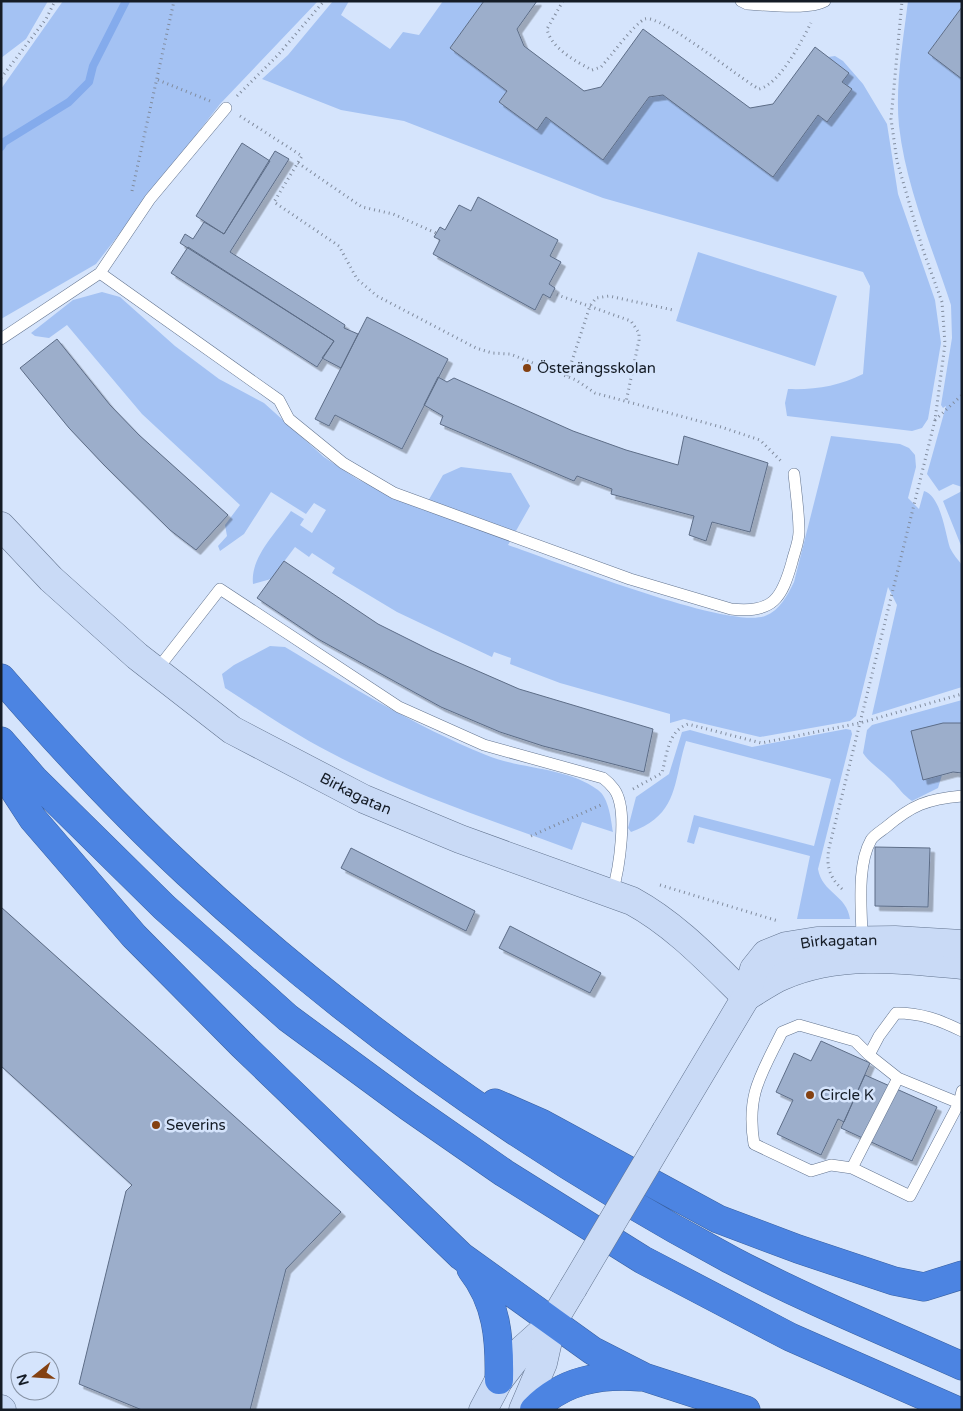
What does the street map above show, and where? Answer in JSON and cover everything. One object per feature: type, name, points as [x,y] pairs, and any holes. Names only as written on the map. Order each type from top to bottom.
[{"type":"highway","points":[[1,678],[67,753],[187,873],[314,983],[439,1078],[535,1145],[717,1252],[806,1296],[962,1366]]},
{"type":"highway","points":[[1,741],[34,779],[164,907],[288,1018],[409,1107],[504,1173],[652,1265],[790,1338],[956,1410]]},
{"type":"highway","points":[[1,770],[33,819],[134,936],[249,1052],[460,1256],[478,1277],[497,1321],[500,1345],[499,1380]]},
{"type":"highway","points":[[439,1078],[541,1123],[718,1219],[894,1281],[924,1288],[962,1275]]},
{"type":"highway","points":[[460,1256],[593,1351],[644,1377],[746,1410]]},
{"type":"highway","points":[[534,1410],[545,1399],[562,1388],[590,1379],[615,1375],[644,1377]]},
{"type":"street","name":"Birkagatan","points":[[1,526],[51,579],[156,671],[232,730],[364,799],[460,839],[612,893],[651,912],[699,950],[746,997],[782,976],[863,950],[962,944]]},
{"type":"street","name":"Birkagatan","points":[[863,950],[895,958],[962,965]]},
{"type":"street","points":[[483,1410],[499,1380],[523,1349],[552,1323],[746,997]]},
{"type":"street","points":[[522,1410],[543,1364],[552,1323]]},
{"type":"lane","points":[[741,1],[747,4],[792,5],[820,4],[826,1]]},
{"type":"lane","points":[[1,339],[100,274],[150,199],[226,108]]},
{"type":"lane","points":[[100,274],[279,400],[289,419],[343,463],[394,493],[630,579],[731,609],[748,611],[762,608],[777,600],[785,587],[799,534],[794,474]]},
{"type":"lane","points":[[156,671],[220,589],[399,707],[484,745],[603,778],[616,790],[622,811],[618,873],[612,893]]},
{"type":"lane","points":[[863,950],[860,892],[864,865],[871,840],[905,811],[935,798],[962,796]]},
{"type":"lane","points":[[870,1055],[879,1036],[896,1013],[913,1013],[937,1018],[962,1031]]},
{"type":"lane","points":[[960,1103],[898,1078],[855,1041],[799,1025],[782,1032],[754,1090],[750,1121],[754,1144],[811,1171],[831,1165],[852,1168],[910,1196],[960,1103],[962,1091]]},
{"type":"lane","points":[[852,1168],[898,1078]]},
{"type":"path","points":[[1,78],[46,20],[56,1]]},
{"type":"path","points":[[131,196],[174,1]]},
{"type":"path","points":[[226,108],[278,55],[324,1]]},
{"type":"path","points":[[563,1],[547,28],[549,39],[579,63],[592,70],[601,67],[637,23],[647,18],[657,20],[674,30],[759,89],[768,87],[785,66],[804,35]]},
{"type":"path","points":[[847,893],[837,884],[829,872],[827,861],[935,420],[945,344],[942,302],[922,247],[897,161],[892,119],[902,1]]},
{"type":"path","points":[[1,71],[7,70]]},
{"type":"path","points":[[158,80],[226,108],[302,156],[274,202],[339,246],[357,279],[377,296],[476,348],[492,353],[510,354],[576,380],[595,393],[721,427],[760,440],[794,474]]},
{"type":"path","points":[[298,163],[362,207],[393,214],[436,233]]},
{"type":"path","points":[[552,293],[631,321],[639,333],[640,340],[626,402]]},
{"type":"path","points":[[567,376],[590,306],[596,298],[609,296],[674,310]]},
{"type":"path","points":[[935,420],[962,395]]},
{"type":"path","points":[[527,838],[618,798],[662,773],[672,737],[679,727],[688,724],[761,743],[860,723],[962,694]]},
{"type":"shaded area","points":[[1,1],[48,1],[26,39],[1,58]]},
{"type":"shaded area","points":[[63,1],[318,1],[220,104],[96,264],[1,319],[1,89]]},
{"type":"shaded area","points":[[333,1],[349,1],[341,15],[390,49],[403,32],[419,35],[443,1],[484,1],[450,48],[507,91],[499,102],[537,130],[546,117],[603,160],[649,97],[663,95],[773,176],[818,115],[827,122],[851,89],[842,82],[848,72],[828,57],[835,56],[843,61],[863,84],[887,124],[898,194],[935,300],[941,343],[928,419],[922,428],[912,431],[787,416],[785,403],[788,389],[808,389],[827,386],[845,382],[863,374],[870,286],[863,272],[603,198],[404,121],[341,110],[262,79],[288,55]]},
{"type":"shaded area","points":[[908,1],[962,1],[962,7],[928,53],[962,79],[962,487],[953,484],[939,491],[927,474],[946,406],[943,408],[941,405],[952,338],[951,305],[928,239],[907,172],[902,149],[898,95]]},
{"type":"shaded area","points":[[698,252],[837,296],[815,366],[676,321]]},
{"type":"shaded area","points":[[102,292],[120,297],[175,346],[219,379],[264,403],[324,457],[357,479],[423,510],[443,475],[461,467],[511,473],[530,506],[508,545],[599,578],[679,604],[716,613],[745,618],[765,616],[775,610],[786,597],[794,582],[831,436],[900,444],[909,448],[915,455],[916,467],[908,498],[919,509],[924,491],[935,500],[950,548],[962,565],[962,687],[872,715],[897,605],[888,587],[856,716],[850,721],[760,737],[684,719],[670,723],[670,714],[560,683],[510,664],[511,658],[494,652],[492,657],[397,612],[332,573],[335,568],[312,553],[309,557],[295,547],[271,579],[253,584],[253,574],[260,555],[291,511],[304,519],[300,525],[312,533],[326,510],[314,503],[306,514],[271,492],[244,534],[220,551],[218,546],[227,536],[225,525],[240,505],[142,414],[67,325],[49,338],[35,336],[31,333],[73,300]]},
{"type":"shaded area","points":[[962,491],[962,548],[943,501]]},
{"type":"shaded area","points":[[270,646],[285,647],[383,705],[460,744],[500,760],[558,773],[586,783],[598,790],[605,798],[613,832],[582,822],[572,850],[405,787],[340,758],[309,741],[225,688],[222,674],[234,665]]},
{"type":"shaded area","points":[[962,700],[962,723],[943,723],[942,775],[938,788],[912,801],[869,761],[863,753],[867,730],[872,725]]},
{"type":"shaded area","points":[[846,729],[851,730],[852,734],[818,869],[824,884],[844,904],[850,919],[797,919],[810,856],[699,827],[694,844],[687,842],[694,815],[814,846],[831,779],[686,741],[676,783],[666,807],[647,825],[631,832],[628,828],[636,797],[669,774],[682,732],[690,730],[752,747]]},
{"type":"building","points":[[484,1],[537,1],[517,29],[524,46],[584,91],[601,87],[643,29],[750,108],[773,104],[815,47],[849,73],[842,82],[852,89],[827,122],[818,115],[773,177],[663,95],[649,97],[603,160],[546,117],[537,130],[499,102],[507,91],[450,48]]},
{"type":"building","points":[[962,7],[962,79],[928,53]]},
{"type":"building","points":[[242,143],[270,161],[224,234],[196,216]]},
{"type":"building","points":[[275,151],[289,159],[230,252],[345,325],[344,328],[358,334],[341,368],[322,358],[334,341],[180,243],[185,234],[193,239],[204,222],[224,234]]},
{"type":"building","points":[[478,197],[558,240],[550,256],[561,262],[549,284],[555,288],[550,298],[543,294],[535,310],[433,254],[440,240],[434,237],[440,227],[445,230],[459,205],[471,211]]},
{"type":"building","points":[[188,247],[334,341],[317,367],[171,273]]},
{"type":"building","points":[[367,317],[448,359],[402,449],[335,415],[329,426],[315,419]]},
{"type":"building","points":[[57,339],[110,405],[139,435],[228,515],[196,550],[170,530],[104,465],[69,428],[20,368]]},
{"type":"building","points":[[438,377],[447,382],[454,378],[573,431],[626,450],[678,465],[684,436],[768,463],[750,532],[712,522],[706,541],[689,535],[694,516],[611,494],[612,489],[577,476],[574,481],[440,424],[443,416],[424,405]]},
{"type":"building","points":[[284,561],[378,624],[432,651],[519,689],[653,729],[644,772],[543,746],[500,732],[441,707],[318,639],[257,598]]},
{"type":"building","points":[[943,723],[962,723],[962,773],[953,772],[923,780],[911,731]]},
{"type":"building","points":[[875,847],[930,848],[928,907],[875,906]]},
{"type":"building","points":[[351,848],[475,911],[466,931],[341,868]]},
{"type":"building","name":"Severins","points":[[1,907],[341,1212],[286,1269],[250,1410],[142,1410],[79,1384],[126,1191],[132,1185],[1,1066]]},
{"type":"building","points":[[510,926],[601,973],[590,993],[499,948]]},
{"type":"building","points":[[821,1041],[870,1063],[844,1122],[838,1119],[821,1155],[777,1134],[793,1100],[776,1092],[794,1053],[811,1061]]},
{"type":"building","points":[[865,1075],[937,1107],[912,1161],[841,1128]]},
{"type":"waterway","points":[[1,147],[4,142],[69,102],[89,82],[93,66],[126,1]]},
{"type":"place","name":"Österängsskolan","points":[[527,368]]},
{"type":"place","name":"Circle K","points":[[810,1095]]},
{"type":"place","name":"Severins","points":[[156,1125]]}]
